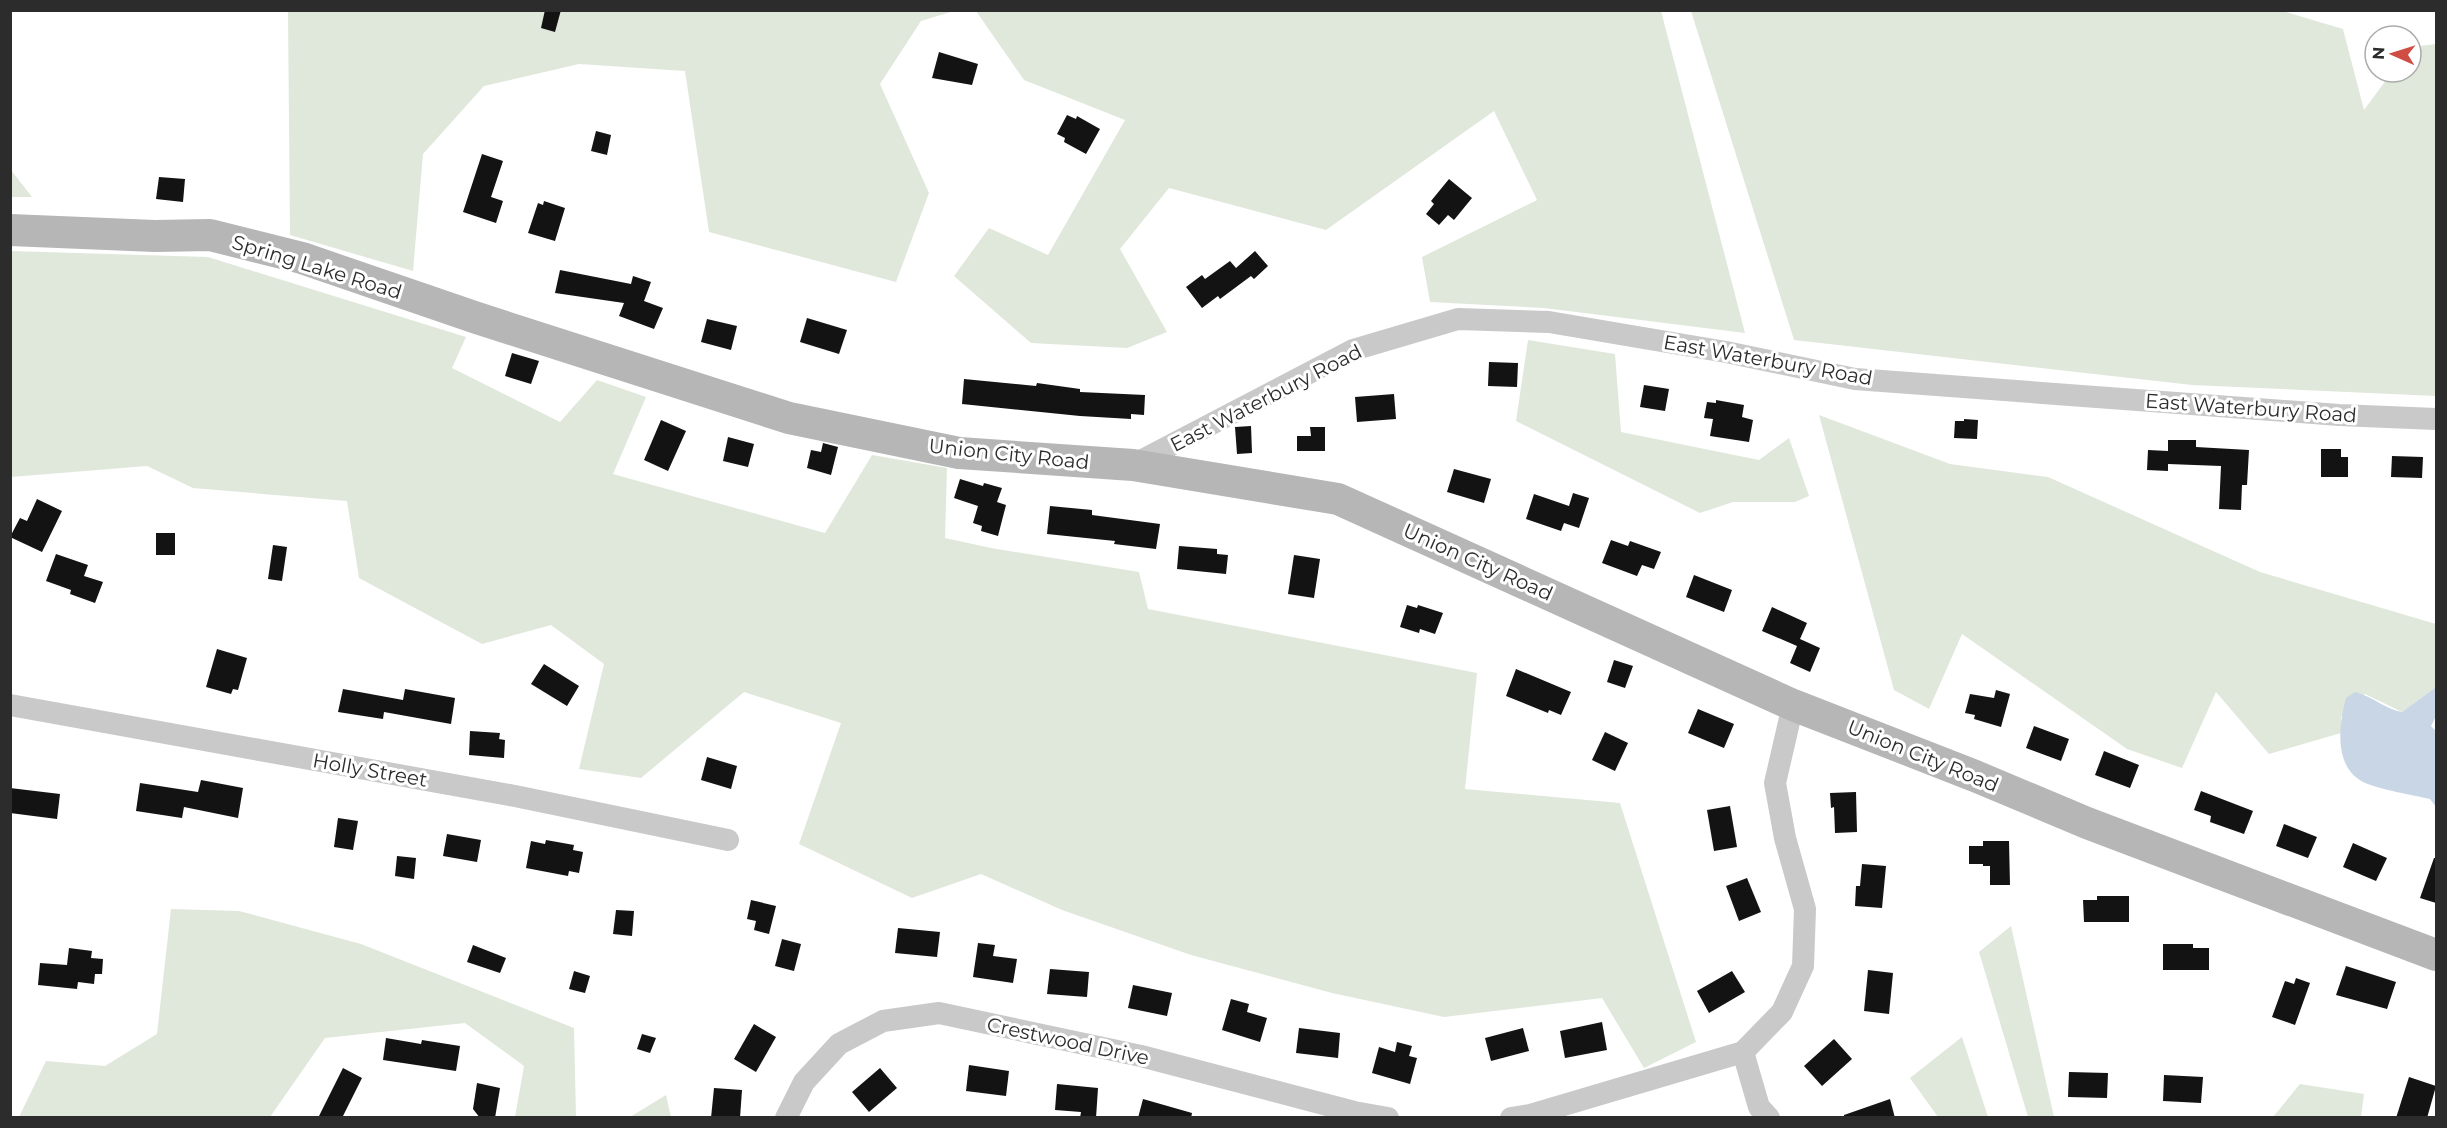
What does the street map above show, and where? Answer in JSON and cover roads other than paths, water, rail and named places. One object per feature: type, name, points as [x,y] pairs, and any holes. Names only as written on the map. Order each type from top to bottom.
[{"type":"main road","name":"Spring Lake Road","points":[[10,230],[155,236],[210,235],[302,258],[477,318]]},
{"type":"main road","name":"Union City Road","points":[[477,318],[789,418],[959,453],[1133,465],[1338,498],[1793,705],[1975,776],[2087,824],[2436,955]]},
{"type":"street","name":"East Waterbury Road","points":[[1133,465],[1353,350],[1458,319],[1549,322],[1726,352],[1856,379],[2327,414],[2436,419]]},
{"type":"street","name":"Holly Street","points":[[10,705],[515,796],[728,840]]},
{"type":"street","points":[[1511,1118],[1530,1115],[1743,1053],[1782,1012],[1803,966],[1805,909],[1785,838],[1775,783],[1793,705]]},
{"type":"street","name":"Crestwood Drive","points":[[786,1118],[804,1082],[839,1044],[883,1021],[939,1013],[1141,1056],[1354,1112],[1388,1118]]},
{"type":"street","points":[[1743,1053],[1759,1107],[1769,1118]]},
{"type":"water","points":[[2436,687],[2436,716],[2431,726],[2436,731],[2436,807],[2430,799],[2377,787],[2353,775],[2347,766],[2341,744],[2341,720],[2346,698],[2355,692],[2402,712]]}]
